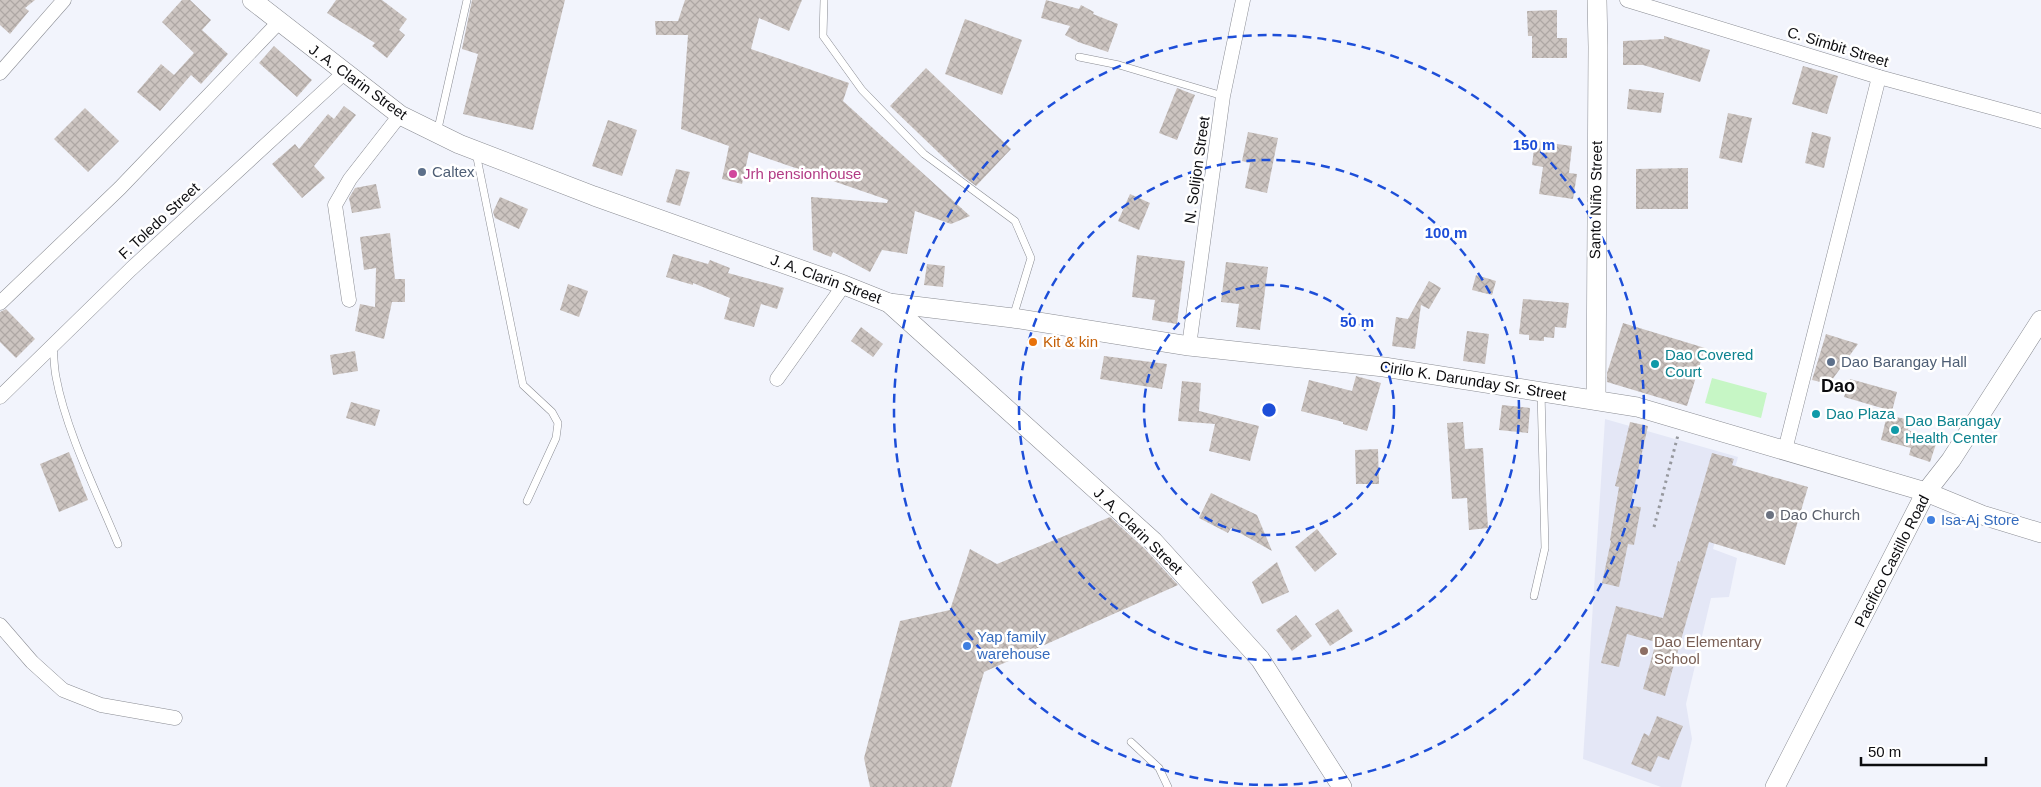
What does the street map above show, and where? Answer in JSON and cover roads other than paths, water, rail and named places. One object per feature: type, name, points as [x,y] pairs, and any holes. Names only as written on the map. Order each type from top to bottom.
[{"type":"main road","name":"J. A. Clarin Street","points":[[252,0],[344,73],[400,114],[437,133],[594,196],[844,285],[889,303],[1153,541],[1260,659],[1337,785]]},
{"type":"main road","name":"Santo Niño Street","points":[[1596,400],[1597,0]]},
{"type":"main road","name":"Cirilo K. Darunday Sr. Street","points":[[889,303],[1013,318],[1189,346],[1384,367],[1637,406],[1926,492],[1982,515],[2041,533]]},
{"type":"main road","name":"Pacifico Castillo Road","points":[[1775,787],[1926,492],[1951,460],[2041,320]]},
{"type":"street","points":[[0,73],[64,0]]},
{"type":"street","name":"N. Solijon Street","points":[[1189,346],[1223,96],[1242,0]]},
{"type":"street","name":"C. Simbit Street","points":[[1627,0],[1661,5],[1879,77],[2041,121]]},
{"type":"street","points":[[0,303],[120,188],[279,22]]},
{"type":"street","name":"F. Toledo Street","points":[[0,397],[131,268],[344,73]]},
{"type":"street","points":[[1785,450],[1879,77]]},
{"type":"street","points":[[349,300],[335,205],[350,179],[400,114]]},
{"type":"street","points":[[777,379],[844,285]]},
{"type":"street","points":[[0,625],[32,662],[63,690],[100,705],[175,718]]},
{"type":"lane","points":[[437,133],[467,0]]},
{"type":"lane","points":[[824,0],[823,36],[862,90],[924,154],[1015,221],[1031,258],[1013,318]]},
{"type":"lane","points":[[1079,57],[1119,65],[1223,96]]},
{"type":"lane","points":[[476,150],[523,386],[552,412],[558,423],[556,438],[545,458],[527,501]]},
{"type":"lane","points":[[53,345],[56,376],[63,404],[82,459],[118,544]]},
{"type":"lane","points":[[1534,596],[1545,548],[1541,391]]},
{"type":"lane","points":[[1131,742],[1159,768],[1168,787]]},
{"type":"place","name":"Caltex","points":[[422,172]]},
{"type":"place","name":"Jrh pensionhouse","points":[[733,174]]},
{"type":"place","name":"Kit & kin","points":[[1033,342]]},
{"type":"place","name":"Dao Barangay Hall","points":[[1831,362]]},
{"type":"place","name":"Dao Covered Court","points":[[1655,364]]},
{"type":"place","name":"Dao Plaza","points":[[1816,414]]},
{"type":"place","name":"Dao Barangay Health Center","points":[[1895,430]]},
{"type":"place","name":"Dao Church","points":[[1770,515]]},
{"type":"place","name":"Isa-Aj Store","points":[[1931,520]]},
{"type":"place","name":"Yap family warehouse","points":[[967,646]]},
{"type":"place","name":"Dao Elementary School","points":[[1644,651]]},
{"type":"district","name":"Dao","points":[[1838,386]]}]
